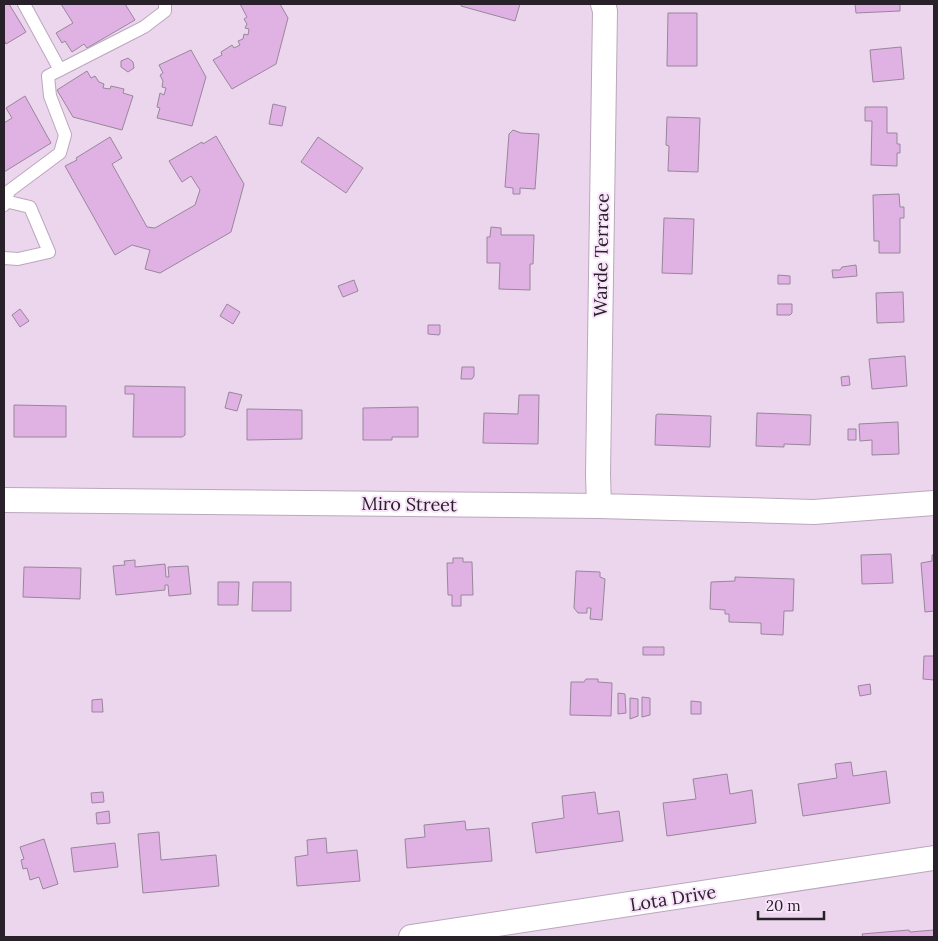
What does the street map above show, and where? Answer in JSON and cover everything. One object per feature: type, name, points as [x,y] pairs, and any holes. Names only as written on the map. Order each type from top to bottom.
[{"type":"street","name":"Warde Terrace","points":[[599,506],[605,11],[603,4]]},
{"type":"street","name":"Miro Street","points":[[4,500],[599,506],[814,512],[934,503]]},
{"type":"street","name":"Lota Drive","points":[[411,937],[934,858]]},
{"type":"lane","points":[[24,4],[60,70]]},
{"type":"lane","points":[[4,258],[18,258],[49,252],[30,207],[5,203],[9,191],[60,153],[65,135],[50,96],[48,76],[144,27],[165,11],[165,4]]},
{"type":"building","points":[[4,4],[9,4],[26,32],[6,44],[4,40]]},
{"type":"building","points":[[61,4],[125,4],[135,20],[87,48],[84,44],[72,52],[65,41],[62,43],[56,33],[73,23]]},
{"type":"building","points":[[240,4],[280,4],[288,18],[276,64],[232,89],[213,60],[222,55],[221,52],[232,45],[234,48],[240,45],[238,41],[243,39],[244,34],[248,35],[249,29],[245,28],[247,24],[244,19],[247,17]]},
{"type":"building","points":[[461,4],[520,4],[515,21],[461,6]]},
{"type":"building","points":[[855,4],[900,4],[900,11],[856,13]]},
{"type":"building","points":[[668,13],[697,13],[697,66],[667,66]]},
{"type":"building","points":[[901,47],[904,79],[873,82],[870,50]]},
{"type":"building","points":[[191,50],[206,77],[192,126],[157,118],[160,108],[157,107],[160,93],[164,95],[166,88],[162,87],[163,81],[160,75],[163,73],[159,65]]},
{"type":"building","points":[[128,58],[133,62],[134,68],[128,72],[121,67],[121,61]]},
{"type":"building","points":[[87,71],[91,78],[95,76],[99,82],[104,84],[103,88],[110,89],[111,86],[124,89],[123,93],[133,96],[122,130],[73,117],[57,90]]},
{"type":"building","points":[[25,96],[51,143],[4,172],[4,123],[12,118],[6,108]]},
{"type":"building","points":[[273,104],[286,107],[282,126],[269,124]]},
{"type":"building","points":[[865,107],[887,107],[887,133],[897,133],[897,144],[900,144],[900,153],[897,153],[897,166],[871,165],[872,121],[865,121]]},
{"type":"building","points":[[667,117],[700,118],[698,172],[668,171],[669,146],[666,145]]},
{"type":"building","points":[[513,130],[521,133],[539,134],[535,189],[520,188],[520,194],[513,194],[513,188],[505,187],[509,134]]},
{"type":"building","points":[[216,136],[244,184],[231,232],[160,273],[145,269],[150,250],[132,245],[115,255],[65,166],[110,137],[122,158],[112,164],[147,227],[155,228],[195,205],[200,190],[191,176],[182,182],[169,161]]},
{"type":"building","points":[[318,137],[363,168],[346,193],[301,162]]},
{"type":"building","points":[[899,194],[900,207],[904,207],[904,218],[900,218],[900,253],[879,253],[879,241],[874,241],[873,195]]},
{"type":"building","points":[[664,218],[694,219],[692,274],[662,273]]},
{"type":"building","points":[[491,227],[501,228],[501,235],[534,235],[533,264],[530,264],[530,290],[499,289],[500,263],[487,263],[487,237],[490,237]]},
{"type":"building","points":[[856,265],[857,276],[833,278],[832,270],[840,270],[842,267]]},
{"type":"building","points":[[778,275],[790,276],[790,284],[778,284]]},
{"type":"building","points":[[354,280],[358,291],[343,297],[338,286]]},
{"type":"building","points":[[903,292],[904,322],[877,323],[876,293]]},
{"type":"building","points":[[227,304],[240,312],[233,324],[220,316]]},
{"type":"building","points":[[777,304],[792,304],[792,313],[790,315],[777,315]]},
{"type":"building","points":[[20,309],[29,321],[20,327],[12,315]]},
{"type":"building","points":[[428,325],[440,325],[439,335],[428,334]]},
{"type":"building","points":[[905,356],[907,386],[872,389],[869,359]]},
{"type":"building","points":[[462,367],[474,367],[472,379],[461,379]]},
{"type":"building","points":[[849,376],[850,385],[842,386],[841,377]]},
{"type":"building","points":[[125,386],[185,387],[185,435],[182,437],[133,437],[134,394],[125,394]]},
{"type":"building","points":[[229,392],[242,395],[237,411],[225,408]]},
{"type":"building","points":[[519,395],[539,395],[538,444],[483,443],[484,413],[518,414]]},
{"type":"building","points":[[14,405],[66,406],[66,437],[14,437]]},
{"type":"building","points":[[418,407],[418,437],[392,437],[392,440],[363,440],[363,408]]},
{"type":"building","points":[[247,409],[302,410],[302,439],[247,440]]},
{"type":"building","points":[[757,413],[811,415],[810,445],[784,444],[784,447],[756,446]]},
{"type":"building","points":[[656,415],[711,416],[710,447],[655,445]]},
{"type":"building","points":[[898,422],[899,454],[872,455],[872,440],[860,441],[859,424]]},
{"type":"building","points":[[848,429],[856,429],[856,440],[848,440]]},
{"type":"building","points":[[891,554],[893,583],[862,584],[861,555]]},
{"type":"building","points":[[932,555],[934,555],[934,611],[925,612],[921,563],[932,561]]},
{"type":"building","points":[[453,558],[463,558],[463,562],[472,562],[473,595],[461,595],[461,606],[452,606],[452,595],[448,595],[447,563],[453,563]]},
{"type":"building","points":[[135,560],[135,567],[165,564],[166,577],[169,577],[168,567],[188,566],[191,594],[169,596],[168,585],[165,585],[165,590],[116,595],[113,566],[125,565],[124,561]]},
{"type":"building","points":[[24,567],[81,568],[80,599],[23,597]]},
{"type":"building","points":[[576,571],[600,572],[600,577],[605,579],[602,620],[590,619],[591,608],[587,608],[587,613],[578,613],[574,608]]},
{"type":"building","points":[[735,577],[794,579],[793,611],[784,611],[783,635],[761,634],[761,623],[729,622],[729,614],[725,614],[725,610],[710,609],[711,582],[735,581]]},
{"type":"building","points":[[218,582],[239,582],[238,605],[218,605]]},
{"type":"building","points":[[253,582],[291,582],[291,611],[252,611]]},
{"type":"building","points":[[643,647],[664,647],[664,655],[643,655]]},
{"type":"building","points":[[924,656],[934,656],[934,680],[923,679]]},
{"type":"building","points":[[586,679],[598,679],[598,682],[612,683],[611,716],[570,715],[571,682],[584,682]]},
{"type":"building","points":[[870,684],[871,694],[860,696],[858,686]]},
{"type":"building","points":[[618,693],[625,694],[626,713],[618,714]]},
{"type":"building","points":[[642,697],[650,698],[650,715],[642,717]]},
{"type":"building","points":[[630,698],[638,699],[638,716],[630,719]]},
{"type":"building","points":[[102,699],[103,712],[92,712],[92,700]]},
{"type":"building","points":[[691,701],[701,702],[701,714],[691,714]]},
{"type":"building","points":[[851,762],[853,776],[886,771],[890,803],[803,816],[798,784],[837,778],[835,764]]},
{"type":"building","points":[[727,774],[730,794],[752,790],[756,823],[667,836],[663,803],[696,799],[693,779]]},
{"type":"building","points":[[103,792],[104,802],[92,803],[91,793]]},
{"type":"building","points":[[595,792],[598,814],[619,811],[623,841],[536,853],[532,823],[564,818],[562,796]]},
{"type":"building","points":[[109,811],[110,823],[97,824],[96,813]]},
{"type":"building","points":[[465,821],[466,830],[489,828],[492,861],[407,868],[405,839],[425,837],[424,825]]},
{"type":"building","points":[[159,832],[161,860],[216,855],[219,886],[143,893],[138,834]]},
{"type":"building","points":[[326,838],[327,853],[357,850],[360,881],[297,886],[295,857],[308,855],[307,840]]},
{"type":"building","points":[[44,839],[58,884],[43,889],[39,877],[30,880],[27,868],[23,869],[21,860],[24,859],[20,847]]},
{"type":"building","points":[[115,843],[118,867],[74,872],[71,848]]},
{"type":"building","points":[[909,930],[910,932],[934,930],[934,937],[863,937],[862,934]]}]
